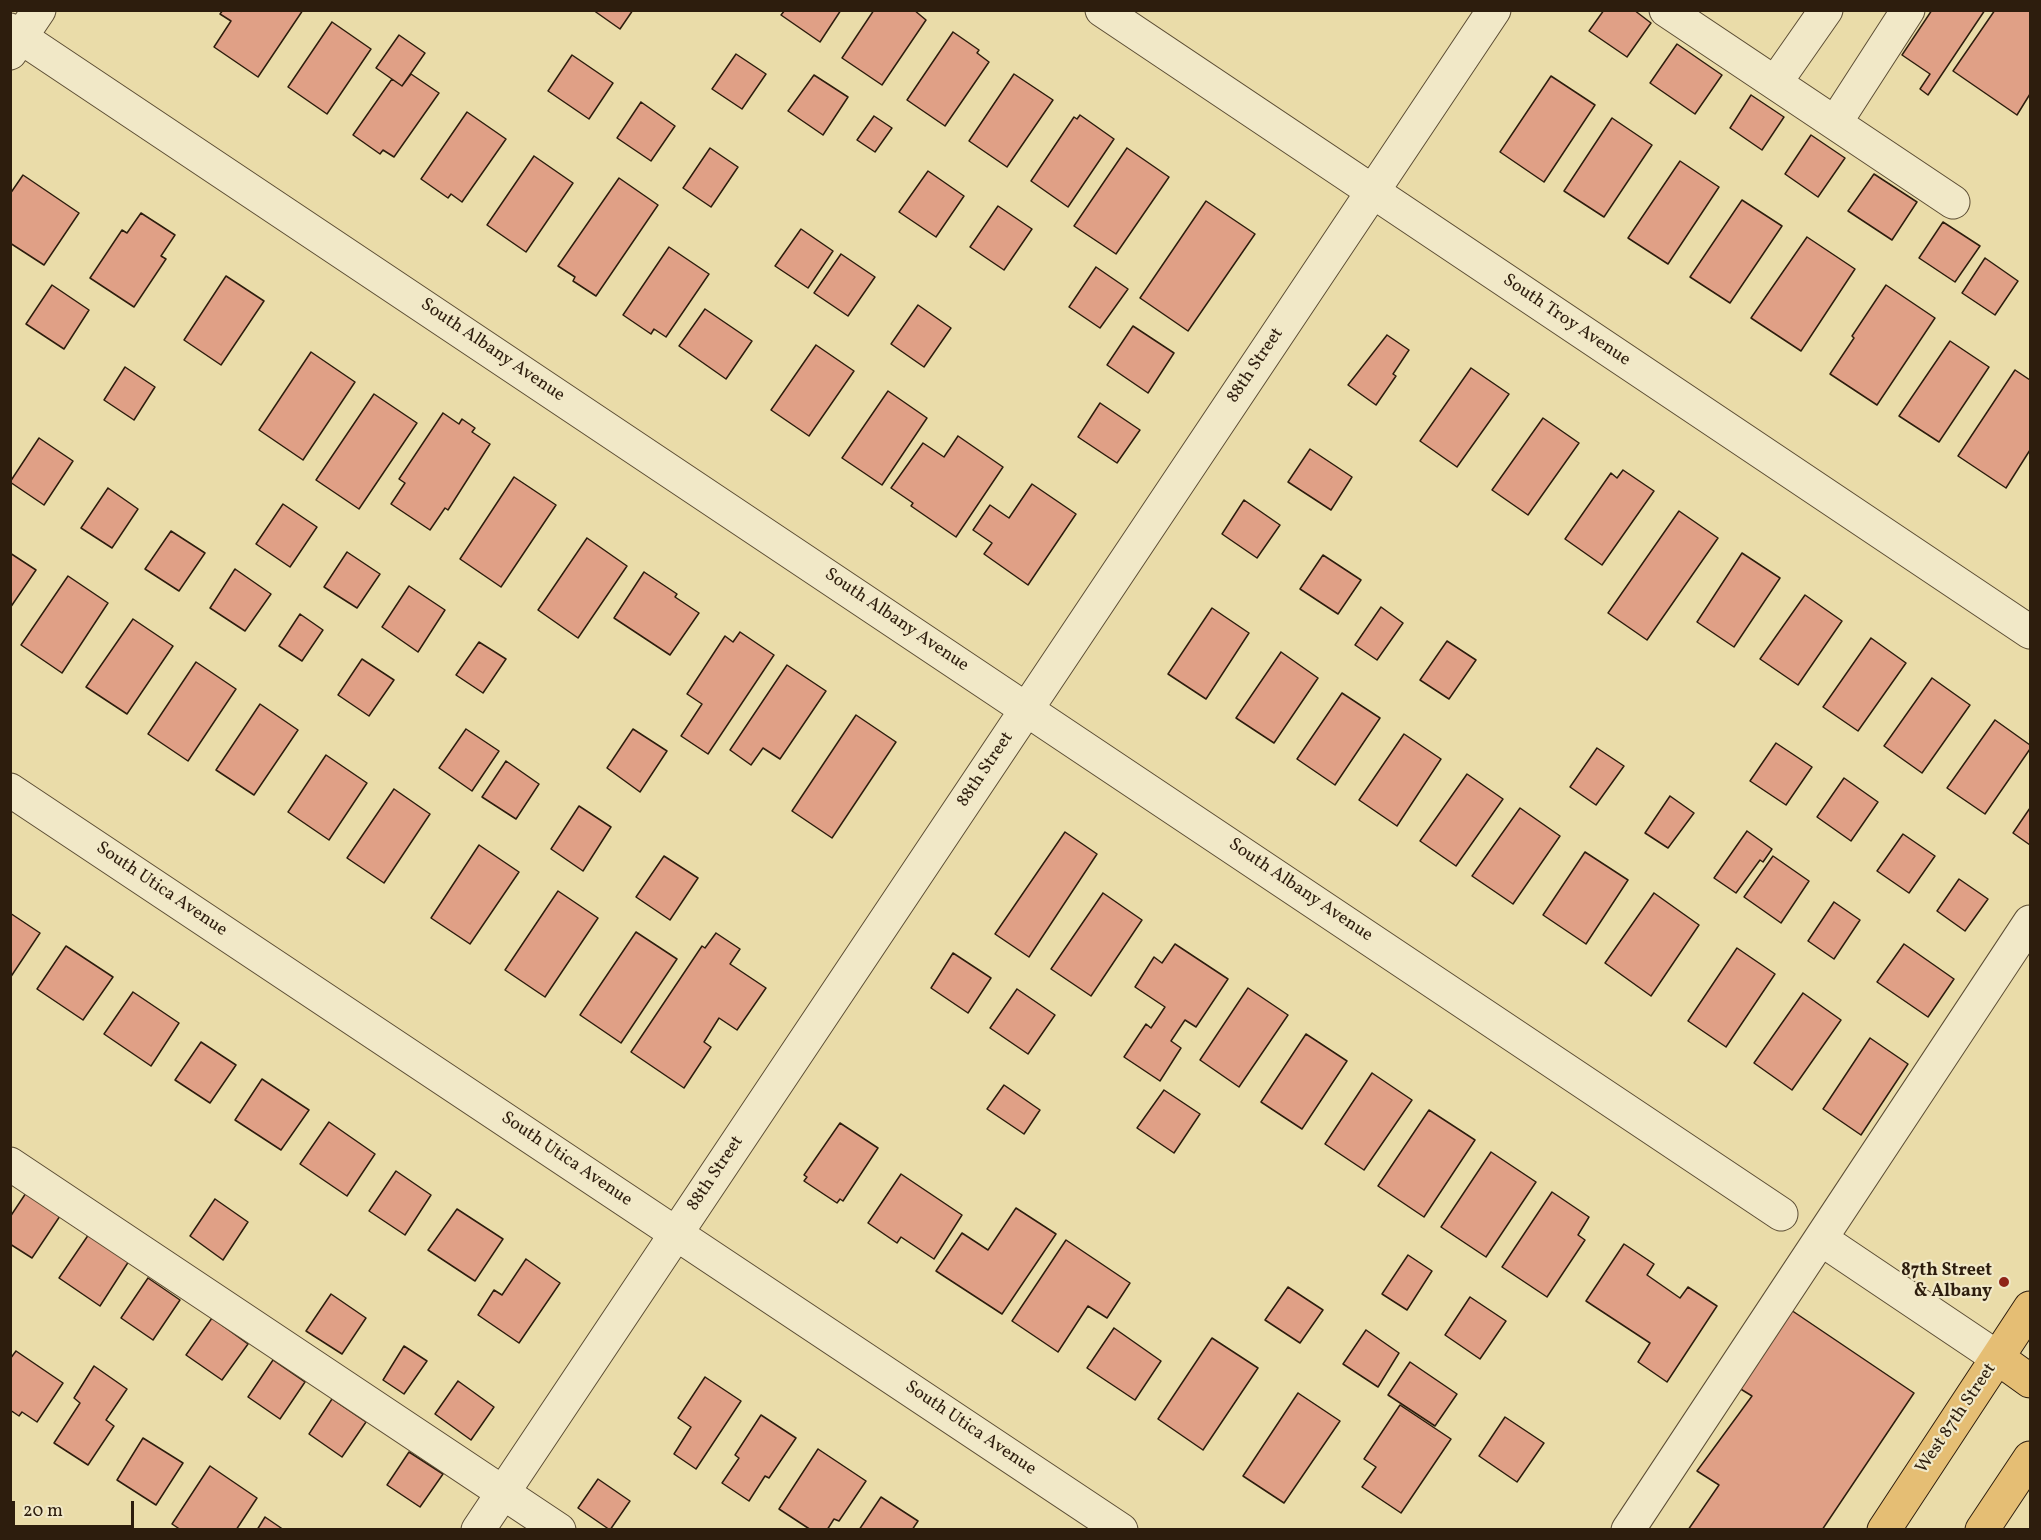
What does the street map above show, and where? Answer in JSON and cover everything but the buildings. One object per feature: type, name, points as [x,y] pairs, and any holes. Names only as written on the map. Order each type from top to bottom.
[{"type":"main road","name":"West 87th Street","points":[[1884,1530],[2031,1308]]},
{"type":"main road","points":[[1998,1358],[2031,1381]]},
{"type":"main road","points":[[1982,1530],[2031,1458]]},
{"type":"street","name":"South Troy Avenue","points":[[1102,10],[2031,632]]},
{"type":"street","name":"88th Street","points":[[478,1530],[1494,10]]},
{"type":"street","points":[[1666,10],[1953,202]]},
{"type":"street","points":[[1775,83],[1826,10]]},
{"type":"street","points":[[1835,123],[1908,10]]},
{"type":"street","name":"South Albany Avenue","points":[[20,33],[1781,1214]]},
{"type":"street","name":"South Utica Avenue","points":[[10,790],[1121,1530]]},
{"type":"street","points":[[1628,1530],[2031,922]]},
{"type":"street","points":[[10,1164],[559,1530]]},
{"type":"street","points":[[1821,1239],[1998,1358]]},
{"type":"place","name":"87th Street & Albany","points":[[2004,1282]]}]
